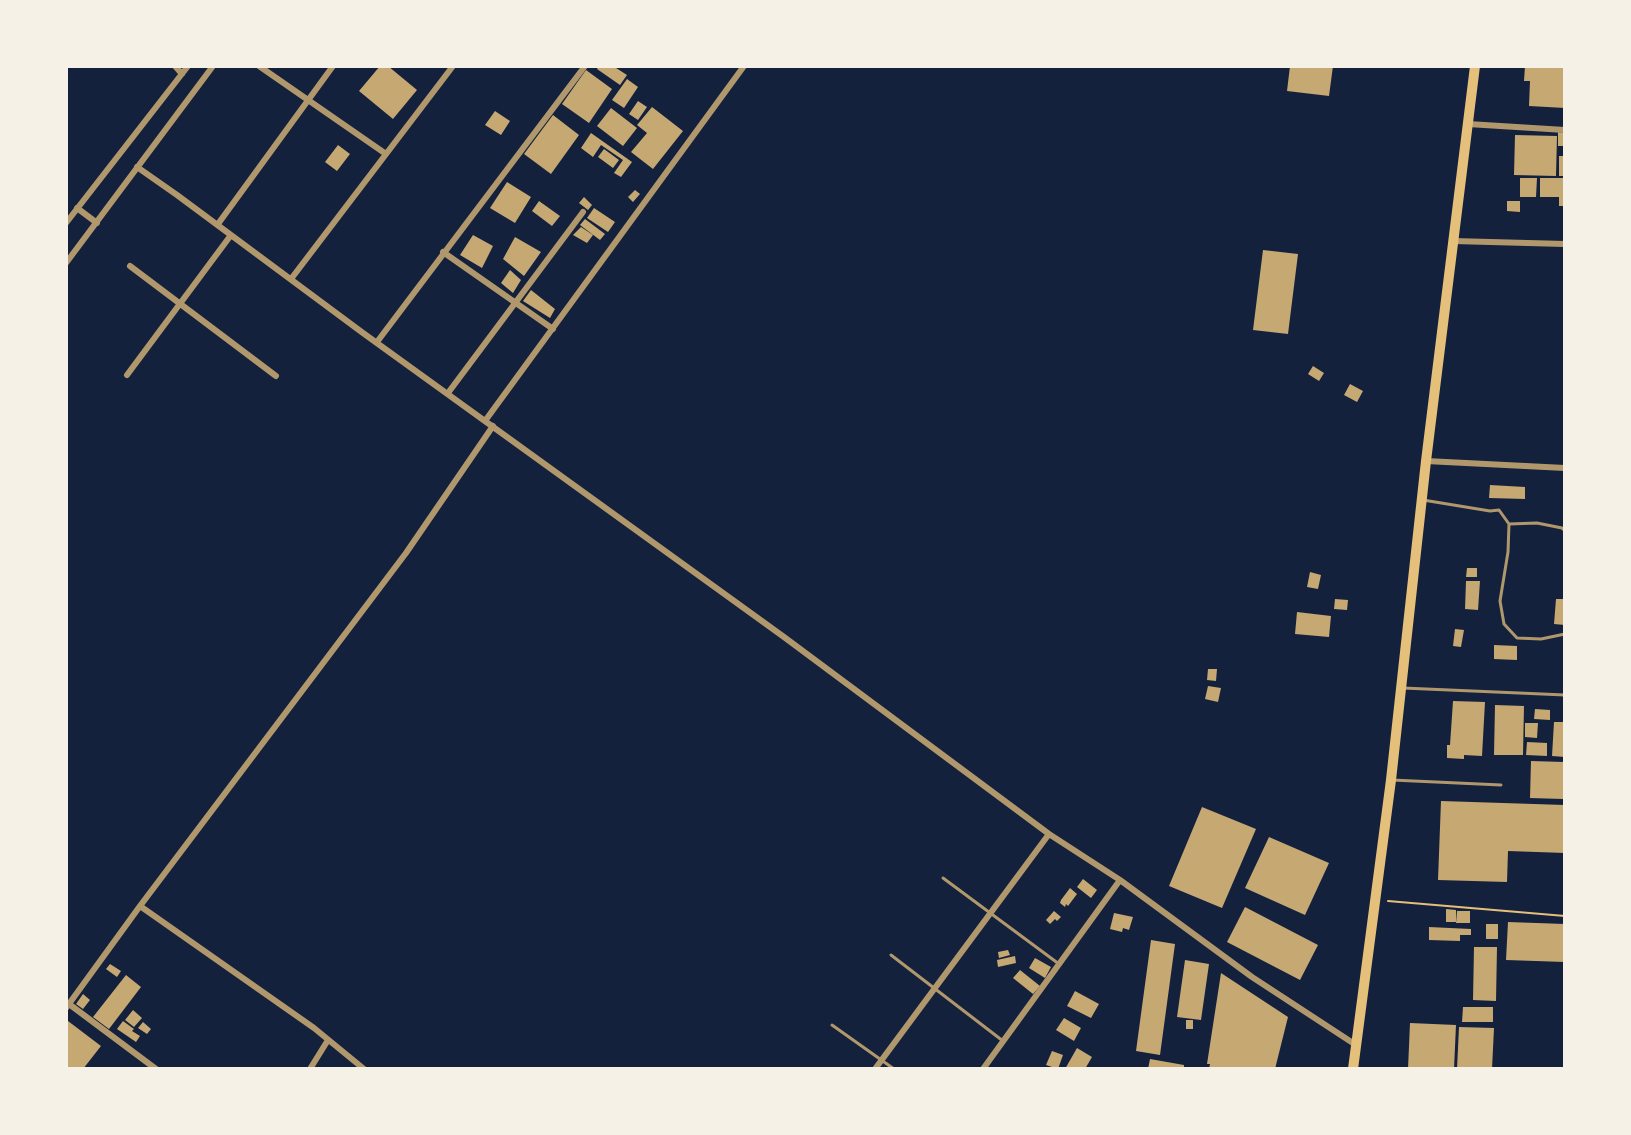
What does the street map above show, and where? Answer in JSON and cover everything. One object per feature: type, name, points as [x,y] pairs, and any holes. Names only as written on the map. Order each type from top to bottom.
[{"type":"main road","points":[[1353,1069],[1391,780],[1426,461],[1475,66]]},
{"type":"street","points":[[175,66],[182,74]]},
{"type":"street","points":[[66,223],[80,210],[188,66]]},
{"type":"street","points":[[66,263],[94,221],[213,66]]},
{"type":"street","points":[[259,66],[386,154]]},
{"type":"street","points":[[218,225],[310,101],[333,66]]},
{"type":"street","points":[[291,279],[453,66]]},
{"type":"street","points":[[376,342],[585,66]]},
{"type":"street","points":[[486,421],[744,66]]},
{"type":"street","points":[[1468,124],[1565,130]]},
{"type":"street","points":[[137,167],[784,637],[1049,834],[1120,880],[1252,977],[1357,1045]]},
{"type":"street","points":[[80,210],[94,221]]},
{"type":"street","points":[[448,393],[583,212]]},
{"type":"street","points":[[127,375],[231,235]]},
{"type":"street","points":[[1453,241],[1565,244]]},
{"type":"street","points":[[443,252],[554,329]]},
{"type":"street","points":[[130,266],[276,376]]},
{"type":"street","points":[[156,1069],[68,1006],[140,906],[380,589],[493,426]]},
{"type":"street","points":[[1426,461],[1565,468]]},
{"type":"street","points":[[875,1069],[1049,834]]},
{"type":"street","points":[[983,1069],[1120,880]]},
{"type":"street","points":[[140,906],[328,1040],[364,1069]]},
{"type":"street","points":[[310,1069],[328,1040]]},
{"type":"lane","points":[[1422,499],[1490,511],[1499,510],[1509,524],[1508,552],[1500,601],[1504,624],[1517,638],[1541,639],[1565,634]]},
{"type":"lane","points":[[1509,524],[1537,523],[1562,528],[1565,531]]},
{"type":"lane","points":[[1401,688],[1565,695]]},
{"type":"lane","points":[[1391,780],[1501,785]]},
{"type":"lane","points":[[943,878],[1059,964]]},
{"type":"lane","points":[[891,955],[1003,1041]]},
{"type":"lane","points":[[832,1025],[894,1069]]},
{"type":"path","points":[[1376,900],[1565,916]]},
{"type":"building","points":[[380,66],[388,66],[417,90],[393,119],[359,91]]},
{"type":"building","points":[[599,66],[613,66],[627,75],[620,85],[597,69]]},
{"type":"building","points":[[1290,66],[1333,66],[1329,96],[1287,91]]},
{"type":"building","points":[[1525,66],[1565,66],[1565,108],[1529,106],[1530,81],[1524,81]]},
{"type":"building","points":[[586,70],[612,89],[589,123],[562,104]]},
{"type":"building","points":[[627,79],[638,87],[624,108],[612,100]]},
{"type":"building","points":[[638,101],[647,107],[638,120],[629,114]]},
{"type":"building","points":[[652,107],[683,131],[653,169],[631,152],[647,133],[637,125]]},
{"type":"building","points":[[611,108],[637,128],[623,146],[597,126]]},
{"type":"building","points":[[495,111],[510,121],[501,135],[485,125]]},
{"type":"building","points":[[553,115],[579,135],[551,174],[524,154]]},
{"type":"building","points":[[1558,132],[1565,133],[1565,146],[1558,146]]},
{"type":"building","points":[[591,133],[632,162],[621,177],[614,173],[623,160],[601,145],[593,157],[581,148]]},
{"type":"building","points":[[1515,135],[1557,136],[1556,176],[1514,175]]},
{"type":"building","points":[[338,145],[350,154],[337,171],[325,162]]},
{"type":"building","points":[[604,149],[619,160],[613,168],[598,157]]},
{"type":"building","points":[[1559,156],[1565,156],[1565,176],[1559,176]]},
{"type":"building","points":[[1520,178],[1537,178],[1536,197],[1520,197]]},
{"type":"building","points":[[1540,178],[1565,178],[1565,206],[1559,206],[1559,197],[1540,197]]},
{"type":"building","points":[[507,182],[531,197],[515,223],[490,208]]},
{"type":"building","points":[[635,190],[640,194],[633,202],[628,197]]},
{"type":"building","points":[[584,197],[592,205],[588,210],[579,203]]},
{"type":"building","points":[[539,201],[560,216],[552,226],[532,211]]},
{"type":"building","points":[[1507,201],[1520,201],[1520,212],[1507,211]]},
{"type":"building","points":[[594,208],[615,222],[608,232],[587,218]]},
{"type":"building","points":[[585,219],[605,234],[600,240],[580,225]]},
{"type":"building","points":[[581,227],[593,235],[587,243],[573,235]]},
{"type":"building","points":[[473,235],[493,246],[482,268],[460,255]]},
{"type":"building","points":[[515,237],[541,252],[524,276],[503,259]]},
{"type":"building","points":[[1263,250],[1298,254],[1288,334],[1253,330]]},
{"type":"building","points":[[510,270],[521,280],[513,293],[501,283]]},
{"type":"building","points":[[531,290],[555,309],[550,318],[523,301]]},
{"type":"building","points":[[1313,366],[1324,373],[1319,381],[1308,374]]},
{"type":"building","points":[[1350,384],[1363,391],[1357,402],[1344,395]]},
{"type":"building","points":[[1490,485],[1525,487],[1525,499],[1489,498]]},
{"type":"building","points":[[1467,568],[1477,568],[1477,577],[1466,577]]},
{"type":"building","points":[[1310,572],[1321,575],[1318,589],[1307,587]]},
{"type":"building","points":[[1466,581],[1480,581],[1478,610],[1465,609]]},
{"type":"building","points":[[1335,599],[1348,600],[1347,610],[1334,609]]},
{"type":"building","points":[[1556,599],[1565,599],[1565,625],[1554,624]]},
{"type":"building","points":[[1297,612],[1331,616],[1329,637],[1295,634]]},
{"type":"building","points":[[1455,629],[1464,630],[1461,647],[1453,646]]},
{"type":"building","points":[[1494,645],[1517,646],[1517,660],[1494,659]]},
{"type":"building","points":[[1208,669],[1217,669],[1216,681],[1207,680]]},
{"type":"building","points":[[1208,686],[1221,688],[1218,702],[1205,699]]},
{"type":"building","points":[[1453,701],[1485,702],[1482,756],[1464,755],[1464,759],[1447,758]]},
{"type":"building","points":[[1495,705],[1524,706],[1523,755],[1494,755]]},
{"type":"building","points":[[1535,709],[1550,710],[1550,720],[1534,719]]},
{"type":"building","points":[[1554,722],[1565,722],[1565,757],[1552,756]]},
{"type":"building","points":[[1525,723],[1538,723],[1537,738],[1525,737]]},
{"type":"building","points":[[1527,742],[1547,743],[1547,756],[1526,755]]},
{"type":"building","points":[[1531,761],[1564,762],[1563,799],[1530,798]]},
{"type":"building","points":[[1441,801],[1565,805],[1565,853],[1508,851],[1507,882],[1438,880]]},
{"type":"building","points":[[1202,807],[1256,829],[1222,908],[1169,886]]},
{"type":"building","points":[[1269,837],[1329,863],[1305,915],[1245,888]]},
{"type":"building","points":[[1083,879],[1097,890],[1091,898],[1077,887]]},
{"type":"building","points":[[1070,888],[1077,894],[1065,907],[1060,903]]},
{"type":"building","points":[[1245,907],[1318,945],[1300,980],[1227,942]]},
{"type":"building","points":[[1446,909],[1456,910],[1456,922],[1446,922]]},
{"type":"building","points":[[1054,911],[1061,917],[1050,924],[1046,920]]},
{"type":"building","points":[[1457,911],[1470,911],[1470,923],[1456,923]]},
{"type":"building","points":[[1114,913],[1133,917],[1129,930],[1123,928],[1122,932],[1110,929]]},
{"type":"building","points":[[1508,922],[1565,924],[1565,962],[1506,960]]},
{"type":"building","points":[[1486,924],[1498,924],[1498,939],[1486,939]]},
{"type":"building","points":[[1429,927],[1471,929],[1471,935],[1460,935],[1460,941],[1429,940]]},
{"type":"building","points":[[1151,940],[1175,944],[1160,1055],[1136,1051]]},
{"type":"building","points":[[1474,947],[1497,947],[1496,1001],[1473,1000]]},
{"type":"building","points":[[1008,950],[1010,955],[999,958],[998,952]]},
{"type":"building","points":[[1015,956],[1016,963],[998,967],[997,960]]},
{"type":"building","points":[[1035,958],[1051,967],[1045,978],[1029,968]]},
{"type":"building","points":[[1185,960],[1209,964],[1201,1020],[1177,1017]]},
{"type":"building","points":[[110,964],[121,971],[117,977],[106,969]]},
{"type":"building","points":[[1020,970],[1040,986],[1033,994],[1013,978]]},
{"type":"building","points":[[1221,973],[1288,1017],[1275,1069],[1209,1069],[1210,1064],[1207,1064]]},
{"type":"building","points":[[126,975],[141,987],[109,1029],[93,1017]]},
{"type":"building","points":[[1075,991],[1099,1004],[1091,1018],[1067,1006]]},
{"type":"building","points":[[83,994],[90,1000],[83,1009],[76,1004]]},
{"type":"building","points":[[1463,1007],[1493,1007],[1493,1022],[1462,1022]]},
{"type":"building","points":[[133,1010],[142,1018],[134,1027],[125,1020]]},
{"type":"building","points":[[1064,1018],[1081,1028],[1074,1041],[1056,1030]]},
{"type":"building","points":[[1186,1020],[1193,1020],[1193,1029],[1186,1029]]},
{"type":"building","points":[[68,1021],[101,1046],[83,1069],[66,1067],[66,1024]]},
{"type":"building","points":[[123,1021],[140,1036],[136,1042],[117,1029]]},
{"type":"building","points":[[143,1022],[151,1029],[147,1034],[138,1028]]},
{"type":"building","points":[[1410,1023],[1456,1025],[1454,1069],[1408,1069]]},
{"type":"building","points":[[1459,1027],[1494,1028],[1492,1069],[1457,1069]]},
{"type":"building","points":[[1077,1048],[1092,1057],[1085,1069],[1065,1069]]},
{"type":"building","points":[[1052,1051],[1063,1055],[1058,1069],[1046,1065]]},
{"type":"building","points":[[1150,1059],[1184,1065],[1184,1069],[1148,1069]]}]
